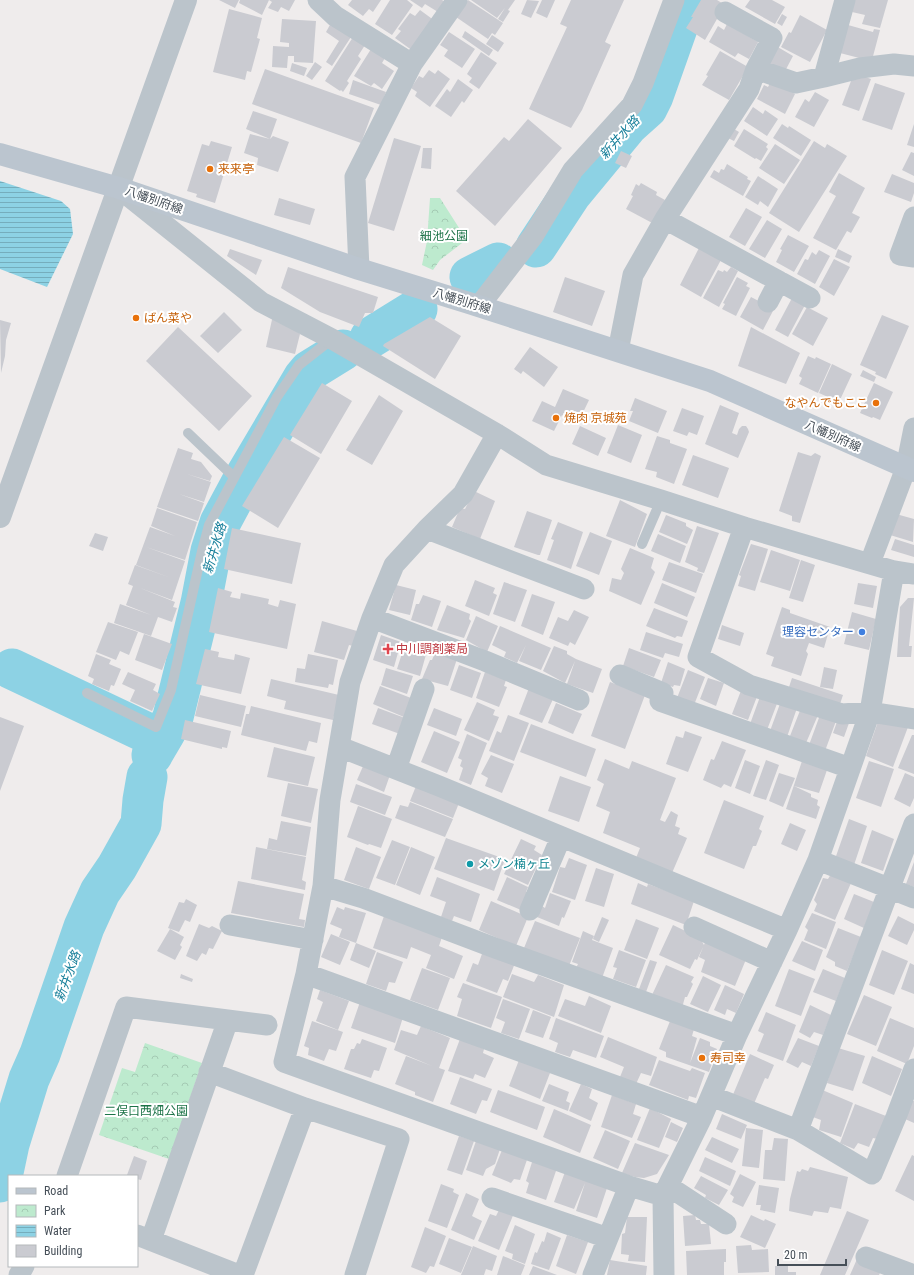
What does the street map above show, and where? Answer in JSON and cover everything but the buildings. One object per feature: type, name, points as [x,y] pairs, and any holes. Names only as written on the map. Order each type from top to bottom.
[{"type":"main road","name":"八幡別府線","points":[[0,154],[119,188],[359,269],[479,306],[710,381],[910,470]]},
{"type":"street","points":[[0,517],[186,0]]},
{"type":"street","points":[[318,0],[335,16],[412,64]]},
{"type":"street","points":[[359,269],[355,177],[412,64],[457,0]]},
{"type":"street","points":[[479,306],[533,236],[573,170],[632,105],[643,83],[674,0]]},
{"type":"street","points":[[824,77],[845,0]]},
{"type":"street","points":[[618,351],[633,275],[665,219],[749,89],[756,69],[772,38],[725,12]]},
{"type":"street","points":[[756,69],[796,83],[860,68],[894,64],[914,66]]},
{"type":"street","points":[[119,188],[261,302],[332,339],[497,434],[546,465],[744,527],[904,572],[870,712],[818,860],[787,930],[737,1035],[702,1117],[666,1191],[664,1275]]},
{"type":"street","points":[[914,217],[900,255],[914,257]]},
{"type":"street","points":[[665,219],[810,298]]},
{"type":"street","points":[[768,302],[779,281]]},
{"type":"street","points":[[870,563],[910,470],[914,428]]},
{"type":"street","points":[[497,434],[463,494],[427,529],[394,565],[372,618],[350,682],[330,800],[323,886],[306,974],[284,1062],[629,1186],[666,1191],[726,1224]]},
{"type":"street","points":[[744,527],[698,658],[749,685],[842,714],[870,712],[914,719]]},
{"type":"street","points":[[427,529],[584,589]]},
{"type":"street","points":[[372,618],[485,660],[579,700]]},
{"type":"street","points":[[620,675],[663,693],[660,701],[850,768]]},
{"type":"street","points":[[396,769],[424,689]]},
{"type":"street","points":[[340,747],[787,930]]},
{"type":"street","points":[[798,1130],[914,824]]},
{"type":"street","points":[[530,910],[561,837]]},
{"type":"street","points":[[818,860],[914,898]]},
{"type":"street","points":[[323,886],[363,898],[502,951],[737,1035]]},
{"type":"street","points":[[230,926],[313,940]]},
{"type":"street","points":[[694,928],[772,962]]},
{"type":"street","points":[[306,974],[702,1117]]},
{"type":"street","points":[[67,1175],[126,1007],[267,1025]]},
{"type":"street","points":[[228,1020],[144,1237],[239,1275]]},
{"type":"street","points":[[711,1096],[798,1130],[872,1174],[914,1069]]},
{"type":"street","points":[[209,1072],[305,1108],[399,1139],[355,1275]]},
{"type":"street","points":[[243,1275],[305,1108]]},
{"type":"street","points":[[594,1275],[629,1186]]},
{"type":"street","points":[[492,1198],[608,1238]]},
{"type":"street","points":[[866,1257],[914,1275]]},
{"type":"lane","points":[[87,693],[156,728],[171,690],[209,525],[277,397],[299,365],[332,339]]},
{"type":"lane","points":[[188,433],[234,477]]},
{"type":"lane","points":[[642,544],[661,500]]},
{"type":"green space","name":"細池公園","points":[[430,198],[440,198],[466,240],[440,260],[433,270],[422,265],[427,241]]},
{"type":"green space","name":"二俣口西畑公園","points":[[145,1043],[202,1063],[169,1159],[99,1135],[122,1068],[135,1072]]},
{"type":"water","points":[[0,181],[61,201],[70,209],[73,234],[47,287],[0,269]]},
{"type":"waterway","name":"新井水路","points":[[536,247],[571,194],[628,125],[647,108],[653,96],[687,0]]},
{"type":"waterway","name":"新井水路","points":[[470,277],[498,263]]},
{"type":"waterway","name":"新井水路","points":[[370,338],[417,309]]},
{"type":"waterway","name":"新井水路","points":[[152,755],[173,717],[201,603],[211,551],[220,523],[242,482],[304,377],[309,371],[343,350]]},
{"type":"waterway","points":[[12,669],[143,731]]},
{"type":"waterway","name":"新井水路","points":[[0,1182],[9,1144],[29,1079],[40,1054],[84,927],[100,892],[117,867],[141,824],[147,777]]},
{"type":"place","name":"来来亭","points":[[210,169]]},
{"type":"place","name":"ばん菜や","points":[[136,318]]},
{"type":"place","name":"なやんでもここ","points":[[876,403]]},
{"type":"place","name":"焼肉 京城苑","points":[[556,418]]},
{"type":"place","name":"理容センター","points":[[862,632]]},
{"type":"place","name":"中川調剤薬局","points":[[388,649]]},
{"type":"place","name":"メゾン楠ヶ丘","points":[[470,864]]},
{"type":"place","name":"寿司幸","points":[[702,1058]]}]
